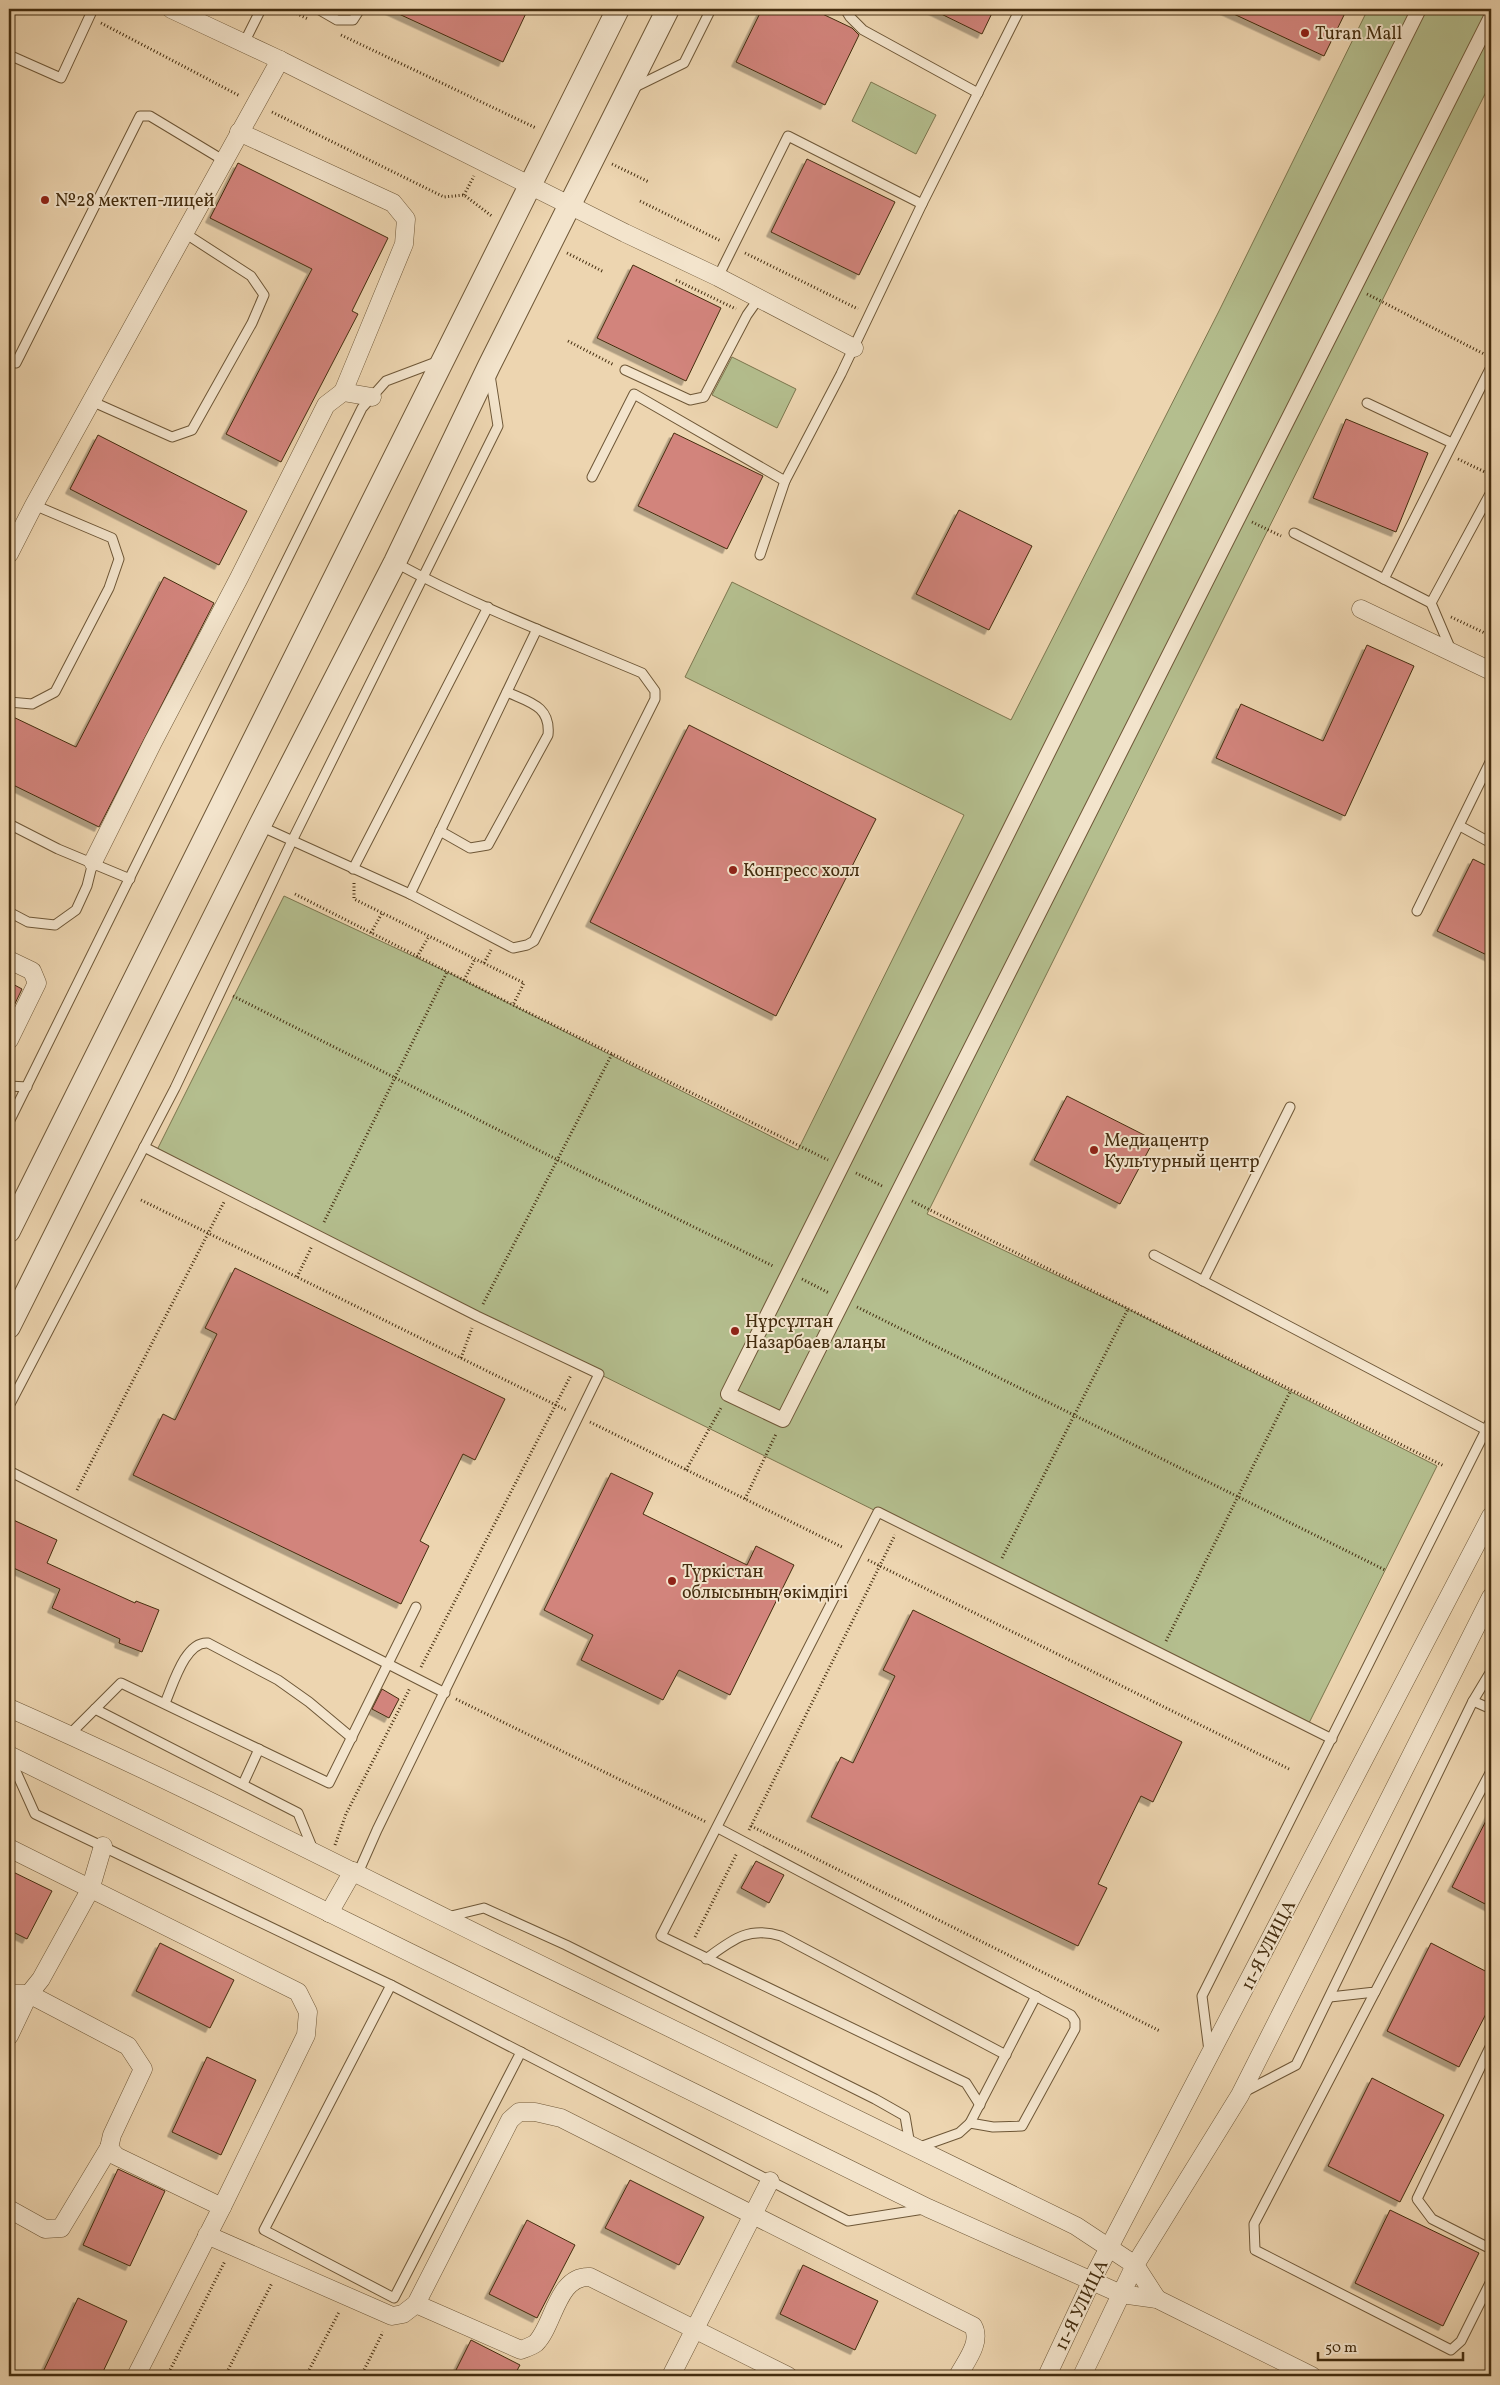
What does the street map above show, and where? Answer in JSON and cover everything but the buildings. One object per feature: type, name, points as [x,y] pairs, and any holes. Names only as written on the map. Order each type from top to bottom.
[{"type":"street","points":[[171,9],[280,60],[625,233],[718,277],[854,348]]},
{"type":"street","points":[[9,1231],[444,359],[529,184],[618,9]]},
{"type":"street","points":[[9,1326],[395,562],[489,366],[668,9]]},
{"type":"street","points":[[1419,9],[728,1394],[783,1420],[1491,17]]},
{"type":"street","points":[[9,554],[183,232],[280,60]]},
{"type":"street","points":[[93,862],[326,405],[343,392],[404,244],[406,219],[393,202],[239,132]]},
{"type":"street","points":[[343,392],[372,397]]},
{"type":"street","points":[[1361,609],[1491,671]]},
{"type":"street","points":[[9,960],[32,971],[37,983],[9,1040]]},
{"type":"street","name":"11-Я УЛИЦА","points":[[1046,2376],[1092,2280],[1491,1516]]},
{"type":"street","name":"11-Я УЛИЦА","points":[[1082,2376],[1135,2265],[1240,2094],[1491,1597]]},
{"type":"street","points":[[9,1696],[69,1735]]},
{"type":"street","points":[[9,1708],[355,1872],[1076,2226],[1135,2265],[1157,2299]]},
{"type":"street","points":[[9,1756],[928,2208],[1120,2294],[1157,2299],[1312,2376]]},
{"type":"street","points":[[9,2036],[29,1994],[41,1979],[90,1890],[103,1846]]},
{"type":"street","points":[[9,1848],[298,1992],[308,2012],[306,2035],[222,2207],[136,2376]]},
{"type":"street","points":[[329,1913],[355,1872]]},
{"type":"street","points":[[9,1991],[13,1994],[29,1994],[128,2046],[142,2069],[112,2135],[109,2148],[61,2228],[45,2229],[9,2209]]},
{"type":"street","points":[[207,2235],[392,2316],[402,2314],[416,2304],[510,2120],[519,2112],[535,2112],[561,2118],[973,2326],[977,2332],[975,2342],[958,2376]]},
{"type":"street","points":[[109,2148],[116,2156],[222,2207]]},
{"type":"street","points":[[671,2376],[770,2181]]},
{"type":"street","points":[[416,2304],[521,2350],[536,2344],[569,2283],[580,2276],[590,2277],[788,2376]]},
{"type":"lane","points":[[244,43],[261,9]]},
{"type":"lane","points":[[318,9],[337,20],[353,20],[360,9]]},
{"type":"lane","points":[[628,90],[684,63],[711,9]]},
{"type":"lane","points":[[845,9],[850,17],[871,35],[978,93]]},
{"type":"lane","points":[[760,555],[785,481],[854,348],[922,204],[1020,9]]},
{"type":"lane","points":[[9,55],[61,78],[91,13]]},
{"type":"lane","points":[[16,363],[140,116],[150,116],[224,160]]},
{"type":"lane","points":[[718,277],[788,136],[922,204]]},
{"type":"lane","points":[[91,400],[172,437],[192,430],[252,323],[264,295],[251,276],[183,232]]},
{"type":"lane","points":[[625,370],[690,400],[704,397],[747,315],[759,298]]},
{"type":"lane","points":[[9,1122],[362,408],[386,382],[444,359]]},
{"type":"lane","points":[[9,1406],[175,1088],[292,841],[498,426],[489,366]]},
{"type":"lane","points":[[1384,579],[1491,367]]},
{"type":"lane","points":[[592,477],[634,394],[785,481]]},
{"type":"lane","points":[[1367,403],[1452,443]]},
{"type":"lane","points":[[1431,603],[1491,492]]},
{"type":"lane","points":[[9,702],[32,704],[55,692],[109,588],[119,559],[112,538],[34,505]]},
{"type":"lane","points":[[1294,532],[1431,603],[1452,652]]},
{"type":"lane","points":[[260,826],[410,894],[513,948],[527,945],[534,941],[655,700],[655,691],[642,673],[488,608],[395,562]]},
{"type":"lane","points":[[354,869],[488,608]]},
{"type":"lane","points":[[410,894],[537,629]]},
{"type":"lane","points":[[440,831],[470,848],[488,845],[548,735],[546,718],[541,708],[507,692]]},
{"type":"lane","points":[[1417,911],[1491,760]]},
{"type":"lane","points":[[9,824],[58,849],[130,879]]},
{"type":"lane","points":[[1460,826],[1491,843]]},
{"type":"lane","points":[[9,912],[28,922],[56,924],[76,910],[87,886],[93,862]]},
{"type":"lane","points":[[9,1086],[27,1087]]},
{"type":"lane","points":[[1204,1281],[1290,1107]]},
{"type":"lane","points":[[144,1147],[477,1316],[599,1374],[445,1693],[355,1872]]},
{"type":"lane","points":[[1154,1255],[1489,1431]]},
{"type":"lane","points":[[1210,2057],[1202,1996],[1489,1431],[1491,1420]]},
{"type":"lane","points":[[9,1471],[445,1693]]},
{"type":"lane","points":[[980,2105],[966,2083],[661,1936],[718,1828],[878,1512],[1332,1739]]},
{"type":"lane","points":[[69,1735],[121,1683],[329,1783],[416,1608]]},
{"type":"lane","points":[[165,1703],[189,1650],[200,1642],[208,1642],[278,1680],[309,1702],[352,1738]]},
{"type":"lane","points":[[1240,2094],[1296,2064],[1473,1701],[1491,1672]]},
{"type":"lane","points":[[1473,1701],[1491,1709]]},
{"type":"lane","points":[[95,1709],[298,1813],[322,1856]]},
{"type":"lane","points":[[243,1784],[259,1749]]},
{"type":"lane","points":[[9,1756],[36,1814],[391,1984],[848,2221],[928,2208]]},
{"type":"lane","points":[[1491,1771],[1254,2224],[1255,2250],[1451,2350],[1461,2341],[1491,2281]]},
{"type":"lane","points":[[718,1828],[1071,2015],[1075,2021],[1075,2029],[1022,2126],[993,2127],[970,2123]]},
{"type":"lane","points":[[446,1918],[484,1908],[566,1945],[875,2099],[905,2116],[913,2146],[960,2133],[970,2123],[1036,1996]]},
{"type":"lane","points":[[706,1959],[728,1942],[747,1933],[767,1932],[781,1936],[1006,2055]]},
{"type":"lane","points":[[391,1984],[264,2230],[290,2244],[394,2298],[521,2052]]},
{"type":"lane","points":[[1330,1997],[1375,1992]]},
{"type":"lane","points":[[1491,2045],[1417,2199],[1432,2219],[1491,2249]]},
{"type":"path","points":[[286,9],[313,21]]},
{"type":"path","points":[[91,13],[255,104],[444,197],[464,195],[488,214],[510,226]]},
{"type":"path","points":[[339,34],[554,136]]},
{"type":"path","points":[[595,156],[649,182]]},
{"type":"path","points":[[640,201],[869,315]]},
{"type":"path","points":[[550,245],[604,272]]},
{"type":"path","points":[[668,276],[747,315]]},
{"type":"path","points":[[1355,288],[1491,358]]},
{"type":"path","points":[[568,341],[625,370]]},
{"type":"path","points":[[1447,453],[1491,476]]},
{"type":"path","points":[[354,869],[354,899],[524,983],[513,1005]]},
{"type":"path","points":[[295,894],[513,1005],[1444,1466]]},
{"type":"path","points":[[372,933],[382,913]]},
{"type":"path","points":[[417,957],[429,936]]},
{"type":"path","points":[[464,980],[475,959]]},
{"type":"path","points":[[297,1277],[447,972]]},
{"type":"path","points":[[461,1358],[477,1316],[612,1054]]},
{"type":"path","points":[[71,1502],[230,1190]]},
{"type":"path","points":[[141,1200],[1291,1770]]},
{"type":"path","points":[[996,1571],[1128,1309]]},
{"type":"path","points":[[322,1856],[346,1814],[576,1363]]},
{"type":"path","points":[[1160,1653],[1291,1390]]},
{"type":"path","points":[[686,1470],[728,1394]]},
{"type":"path","points":[[745,1499],[783,1420]]},
{"type":"path","points":[[688,1950],[901,1523]]},
{"type":"path","points":[[445,1693],[718,1828]]},
{"type":"path","points":[[751,1826],[1160,2031]]},
{"type":"path","points":[[167,2376],[233,2247]]},
{"type":"path","points":[[225,2376],[280,2267]]},
{"type":"path","points":[[306,2376],[347,2296]]},
{"type":"path","points":[[361,2376],[392,2316]]},
{"type":"green space","points":[[1368,9],[1491,9],[1491,82],[927,1214],[1128,1309],[1437,1466],[1308,1725],[155,1154],[284,896],[447,972],[798,1150],[964,815],[685,677],[732,582],[1011,720],[1219,311]]},
{"type":"green space","points":[[871,82],[936,115],[916,154],[852,121]]},
{"type":"green space","points":[[732,357],[796,389],[777,428],[712,395]]},
{"type":"place","name":"Turan Mall","points":[[1305,33]]},
{"type":"place","name":"№28 мектеп-лицей","points":[[45,200]]},
{"type":"place","name":"Конгресс холл","points":[[733,870]]},
{"type":"place","name":"Медиацентр Культурный центр","points":[[1094,1150]]},
{"type":"place","name":"Нұрсұлтан Назарбаев алаңы","points":[[735,1331]]},
{"type":"place","name":"Түркістан облысының әкімдігі","points":[[672,1581]]}]
